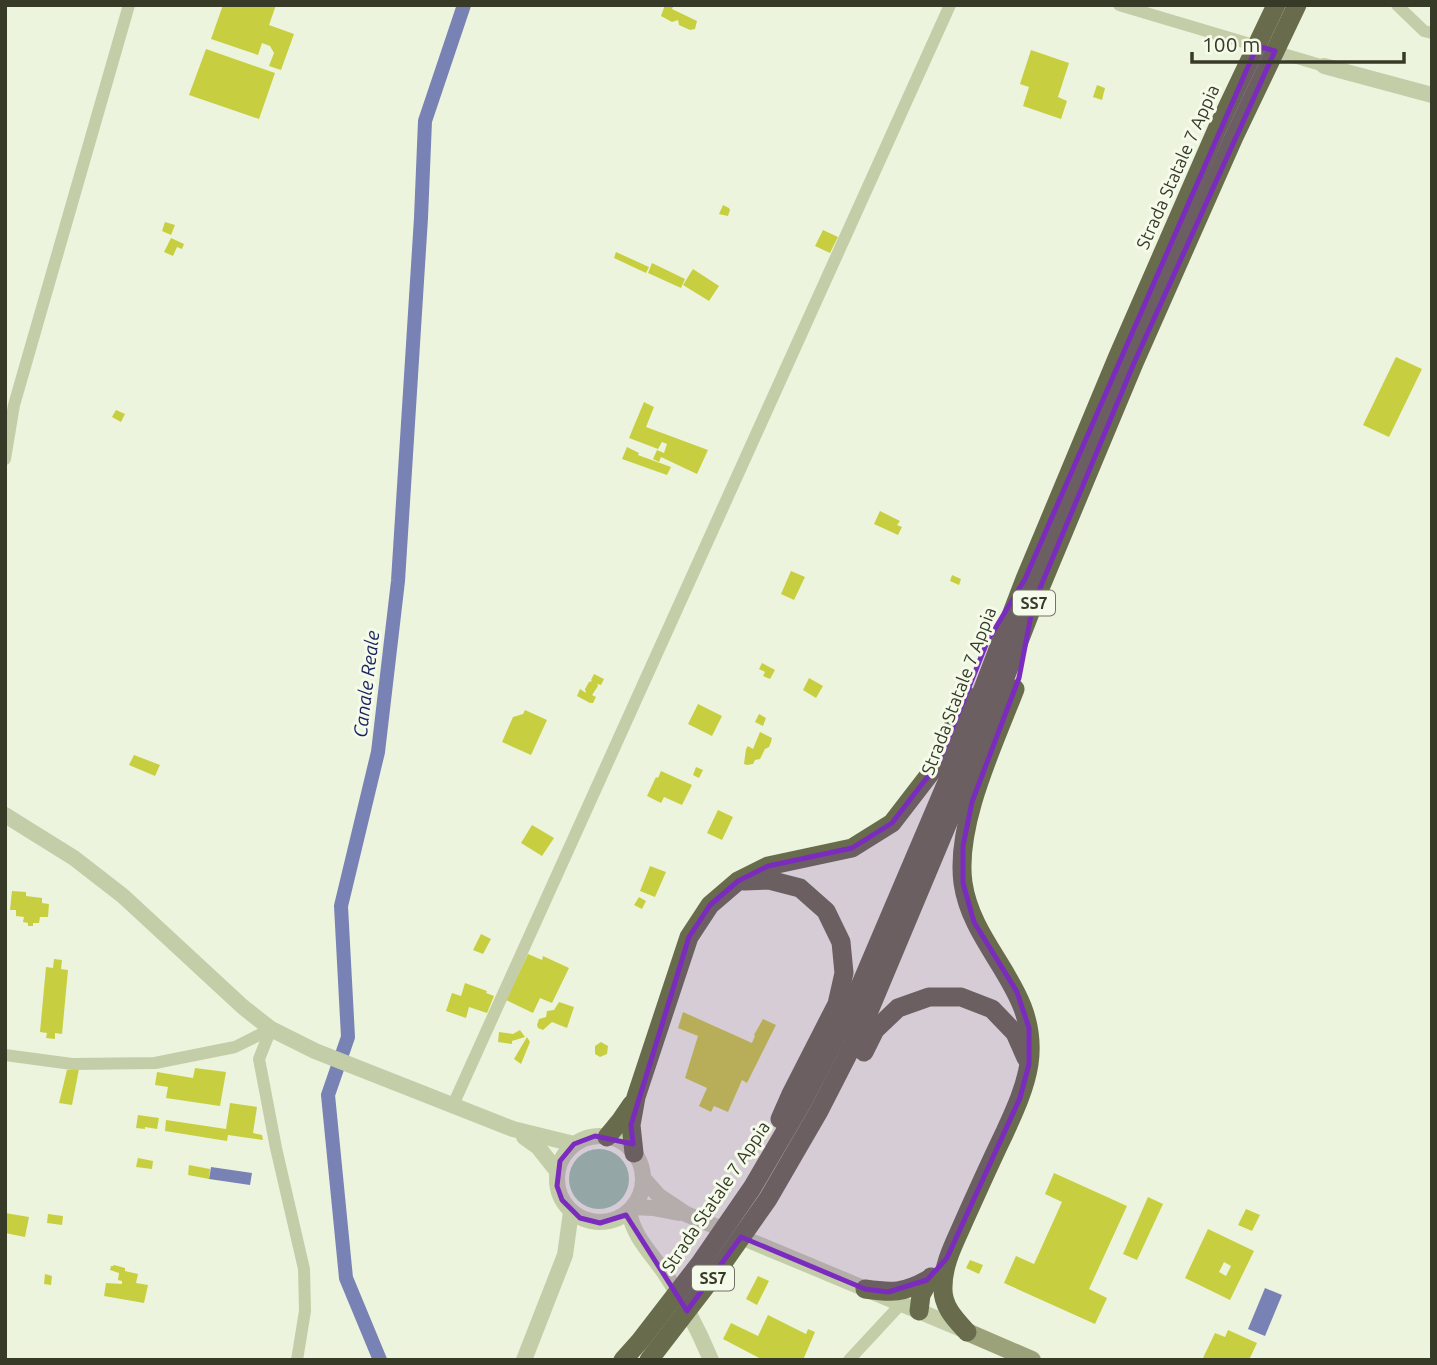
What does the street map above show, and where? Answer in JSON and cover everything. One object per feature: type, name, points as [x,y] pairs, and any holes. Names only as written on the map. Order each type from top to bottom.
[{"type":"highway","name":"Strada Statale 7 Appia","points":[[760,1193],[849,1012],[950,775],[1025,579],[1151,280],[1217,129],[1276,5]]},
{"type":"highway","name":"Strada Statale 7 Appia","points":[[623,1360],[648,1352],[701,1262],[760,1193],[819,1111],[864,1023],[962,789],[1033,605],[1134,363],[1234,136],[1297,5]]},
{"type":"highway","points":[[634,1153],[631,1125],[636,1097],[689,937],[710,905],[738,881],[768,866],[852,848],[892,823],[939,762],[987,642],[1025,579]]},
{"type":"highway","points":[[865,1289],[888,1292],[909,1302],[933,1303],[935,1284],[1020,1098],[1029,1064],[1029,1028],[1017,992],[974,922],[963,883],[963,846],[972,802],[1019,678],[1033,605]]},
{"type":"highway","points":[[738,881],[769,880],[800,888],[826,911],[841,942],[844,973],[837,1004],[791,1094],[760,1193]]},
{"type":"highway","points":[[760,1193],[830,1118],[875,1030],[898,1008],[929,997],[961,997],[992,1009],[1015,1033],[1029,1064]]},
{"type":"highway","points":[[607,1137],[636,1097]]},
{"type":"highway","points":[[935,1284],[949,1312],[967,1332]]},
{"type":"main road","points":[[967,1332],[1032,1360]]},
{"type":"street","points":[[5,459],[14,405],[130,5]]},
{"type":"street","points":[[453,1105],[950,5]]},
{"type":"street","points":[[1119,5],[1432,96]]},
{"type":"street","points":[[1397,5],[1424,31],[1432,33]]},
{"type":"street","points":[[5,815],[74,858],[123,896],[243,1007],[271,1029],[316,1051],[513,1129],[574,1144]]},
{"type":"street","points":[[5,1055],[72,1064],[155,1063],[235,1047],[271,1029]]},
{"type":"street","points":[[271,1029],[259,1059],[304,1269],[305,1311],[297,1360]]},
{"type":"street","points":[[513,1129],[538,1147],[557,1171]]},
{"type":"street","points":[[638,1238],[606,1222],[590,1222],[580,1218],[571,1212],[562,1200],[557,1186],[557,1171],[560,1161],[574,1144],[595,1136],[607,1137],[626,1145],[634,1153],[643,1178],[638,1198],[631,1209],[631,1224],[699,1330],[711,1360]]},
{"type":"street","points":[[643,1178],[659,1196],[686,1214],[865,1289]]},
{"type":"street","points":[[565,1255],[579,1235],[631,1209],[653,1208],[686,1214]]},
{"type":"street","points":[[524,1360],[565,1255],[571,1212]]},
{"type":"street","points":[[849,1360],[909,1302],[967,1332]]},
{"type":"highlighted area","points":[[1257,46],[1275,51],[1134,363],[1033,605],[1019,678],[972,802],[963,846],[963,883],[974,922],[1017,992],[1029,1028],[1029,1064],[1020,1098],[947,1258],[927,1280],[888,1292],[865,1289],[741,1237],[687,1311],[626,1215],[600,1223],[580,1218],[562,1200],[557,1186],[560,1161],[574,1144],[595,1136],[633,1144],[631,1125],[689,937],[710,905],[738,881],[768,866],[852,848],[892,823],[939,762],[987,642],[1025,579]]},
{"type":"green space","points":[[593,1149],[605,1149],[624,1162],[629,1179],[627,1191],[616,1204],[605,1209],[593,1209],[574,1196],[569,1185],[569,1173],[582,1154]]},
{"type":"water","points":[[211,1167],[252,1173],[250,1185],[209,1179]]},
{"type":"water","points":[[1265,1288],[1282,1295],[1265,1336],[1248,1329]]},
{"type":"building","points":[[223,5],[276,5],[269,25],[294,34],[281,70],[269,66],[274,53],[270,46],[262,43],[258,55],[211,39]]},
{"type":"building","points":[[665,5],[674,5],[672,9],[697,21],[695,29],[690,30],[679,25],[678,20],[672,22],[661,16]]},
{"type":"building","points":[[206,49],[275,73],[259,119],[189,95]]},
{"type":"building","points":[[1031,50],[1069,63],[1058,97],[1067,101],[1061,119],[1023,106],[1029,87],[1020,84]]},
{"type":"building","points":[[1097,85],[1105,88],[1102,100],[1093,97]]},
{"type":"building","points":[[723,205],[730,210],[728,216],[719,214]]},
{"type":"building","points":[[165,222],[175,225],[171,235],[162,231]]},
{"type":"building","points":[[823,230],[838,237],[830,253],[815,246]]},
{"type":"building","points":[[171,238],[184,244],[182,249],[177,247],[173,256],[164,252]]},
{"type":"building","points":[[616,252],[649,267],[646,273],[614,258]]},
{"type":"building","points":[[652,263],[685,279],[681,288],[648,273]]},
{"type":"building","points":[[693,269],[719,286],[709,301],[683,285]]},
{"type":"building","points":[[1396,357],[1422,369],[1389,437],[1363,425]]},
{"type":"building","points":[[644,402],[654,407],[646,427],[708,450],[697,474],[661,457],[659,462],[653,459],[657,450],[664,453],[667,444],[662,442],[658,449],[629,438]]},
{"type":"building","points":[[116,410],[125,414],[121,422],[112,417]]},
{"type":"building","points":[[627,447],[639,453],[638,455],[671,467],[667,475],[622,459]]},
{"type":"building","points":[[880,511],[900,521],[897,525],[902,527],[898,535],[874,524]]},
{"type":"building","points":[[791,571],[805,577],[794,600],[781,594]]},
{"type":"building","points":[[952,575],[961,579],[959,585],[950,581]]},
{"type":"building","points":[[762,663],[775,670],[770,679],[763,676],[765,672],[759,669]]},
{"type":"building","points":[[594,674],[604,679],[601,685],[597,684],[592,695],[596,697],[593,703],[590,703],[577,696],[580,689],[586,693],[585,689]]},
{"type":"building","points":[[809,678],[823,686],[816,698],[803,690]]},
{"type":"building","points":[[698,704],[722,716],[712,736],[688,724]]},
{"type":"building","points":[[525,710],[547,720],[531,755],[502,742],[513,717],[523,714]]},
{"type":"building","points":[[759,714],[766,718],[763,726],[755,722]]},
{"type":"building","points":[[760,732],[772,738],[769,747],[753,764],[744,764],[746,749],[748,746],[753,749]]},
{"type":"building","points":[[134,755],[160,765],[155,776],[129,765]]},
{"type":"building","points":[[696,767],[703,770],[699,778],[693,775]]},
{"type":"building","points":[[661,771],[692,785],[682,805],[664,797],[661,803],[647,796]]},
{"type":"building","points":[[718,810],[733,817],[722,840],[707,833]]},
{"type":"building","points":[[532,825],[554,838],[542,856],[521,843]]},
{"type":"building","points":[[650,866],[666,872],[655,897],[640,891]]},
{"type":"building","points":[[12,891],[26,892],[26,896],[42,898],[42,903],[49,904],[48,917],[40,917],[39,923],[28,926],[28,923],[23,922],[24,917],[16,916],[16,910],[10,910]]},
{"type":"building","points":[[639,897],[646,901],[642,909],[634,905]]},
{"type":"building","points":[[481,934],[491,939],[483,954],[473,950]]},
{"type":"building","points":[[528,954],[542,960],[543,956],[569,968],[552,1003],[540,998],[533,1013],[506,1000]]},
{"type":"building","points":[[54,959],[62,960],[61,969],[68,970],[62,1034],[55,1033],[55,1039],[46,1038],[47,1033],[40,1032],[46,967],[53,968]]},
{"type":"building","points":[[465,983],[494,996],[487,1013],[469,1007],[466,1018],[446,1011],[452,993],[461,996]]},
{"type":"building","points":[[559,1002],[574,1007],[567,1028],[552,1022],[543,1030],[538,1028],[539,1019],[546,1017],[547,1011],[554,1010]]},
{"type":"building","points":[[683,1012],[752,1043],[763,1019],[776,1025],[747,1083],[742,1080],[728,1112],[714,1106],[711,1112],[699,1106],[707,1088],[685,1078],[698,1036],[678,1028]]},
{"type":"building","points":[[520,1030],[525,1037],[512,1041],[512,1044],[498,1042],[499,1032],[513,1034]]},
{"type":"building","points":[[527,1037],[530,1042],[521,1064],[514,1059]]},
{"type":"building","points":[[601,1042],[608,1046],[607,1054],[600,1057],[595,1054],[595,1046]]},
{"type":"building","points":[[195,1068],[226,1072],[220,1106],[166,1098],[168,1087],[155,1085],[157,1072],[193,1078]]},
{"type":"building","points":[[79,1069],[72,1105],[59,1103],[67,1070]]},
{"type":"building","points":[[230,1103],[257,1107],[253,1133],[262,1135],[263,1140],[228,1135],[227,1141],[165,1131],[166,1120],[226,1129]]},
{"type":"building","points":[[138,1115],[159,1118],[157,1129],[136,1128]]},
{"type":"building","points":[[138,1158],[153,1161],[152,1169],[136,1167]]},
{"type":"building","points":[[189,1165],[210,1169],[209,1179],[188,1175]]},
{"type":"building","points":[[1054,1173],[1127,1206],[1089,1289],[1107,1298],[1095,1324],[1004,1283],[1016,1256],[1034,1264],[1062,1202],[1045,1194]]},
{"type":"building","points":[[1148,1197],[1163,1204],[1137,1260],[1123,1254]]},
{"type":"building","points":[[1246,1209],[1260,1215],[1252,1231],[1238,1225]]},
{"type":"building","points":[[5,1213],[29,1217],[25,1237],[5,1233]]},
{"type":"building","points":[[48,1214],[63,1216],[62,1225],[47,1223]]},
{"type":"building","points":[[1208,1229],[1254,1251],[1230,1300],[1185,1278]],"holes":[[[1224,1262],[1231,1266],[1226,1276],[1219,1272]]]},
{"type":"building","points":[[970,1260],[983,1265],[979,1274],[966,1268]]},
{"type":"building","points":[[114,1265],[138,1274],[136,1283],[148,1285],[144,1303],[104,1296],[106,1283],[122,1284],[122,1281],[118,1280],[119,1273],[110,1270]]},
{"type":"building","points":[[45,1274],[52,1276],[51,1285],[44,1284]]},
{"type":"building","points":[[758,1276],[769,1281],[757,1305],[746,1299]]},
{"type":"building","points":[[768,1315],[806,1334],[808,1329],[815,1332],[803,1360],[763,1360],[723,1339],[731,1323],[758,1336]]},
{"type":"building","points":[[1228,1330],[1257,1343],[1249,1360],[1202,1360],[1215,1333],[1225,1337]]},
{"type":"waterway","name":"Canale Reale","points":[[380,1360],[346,1278],[328,1095],[348,1037],[341,906],[378,752],[398,581],[425,121],[464,5]]}]
